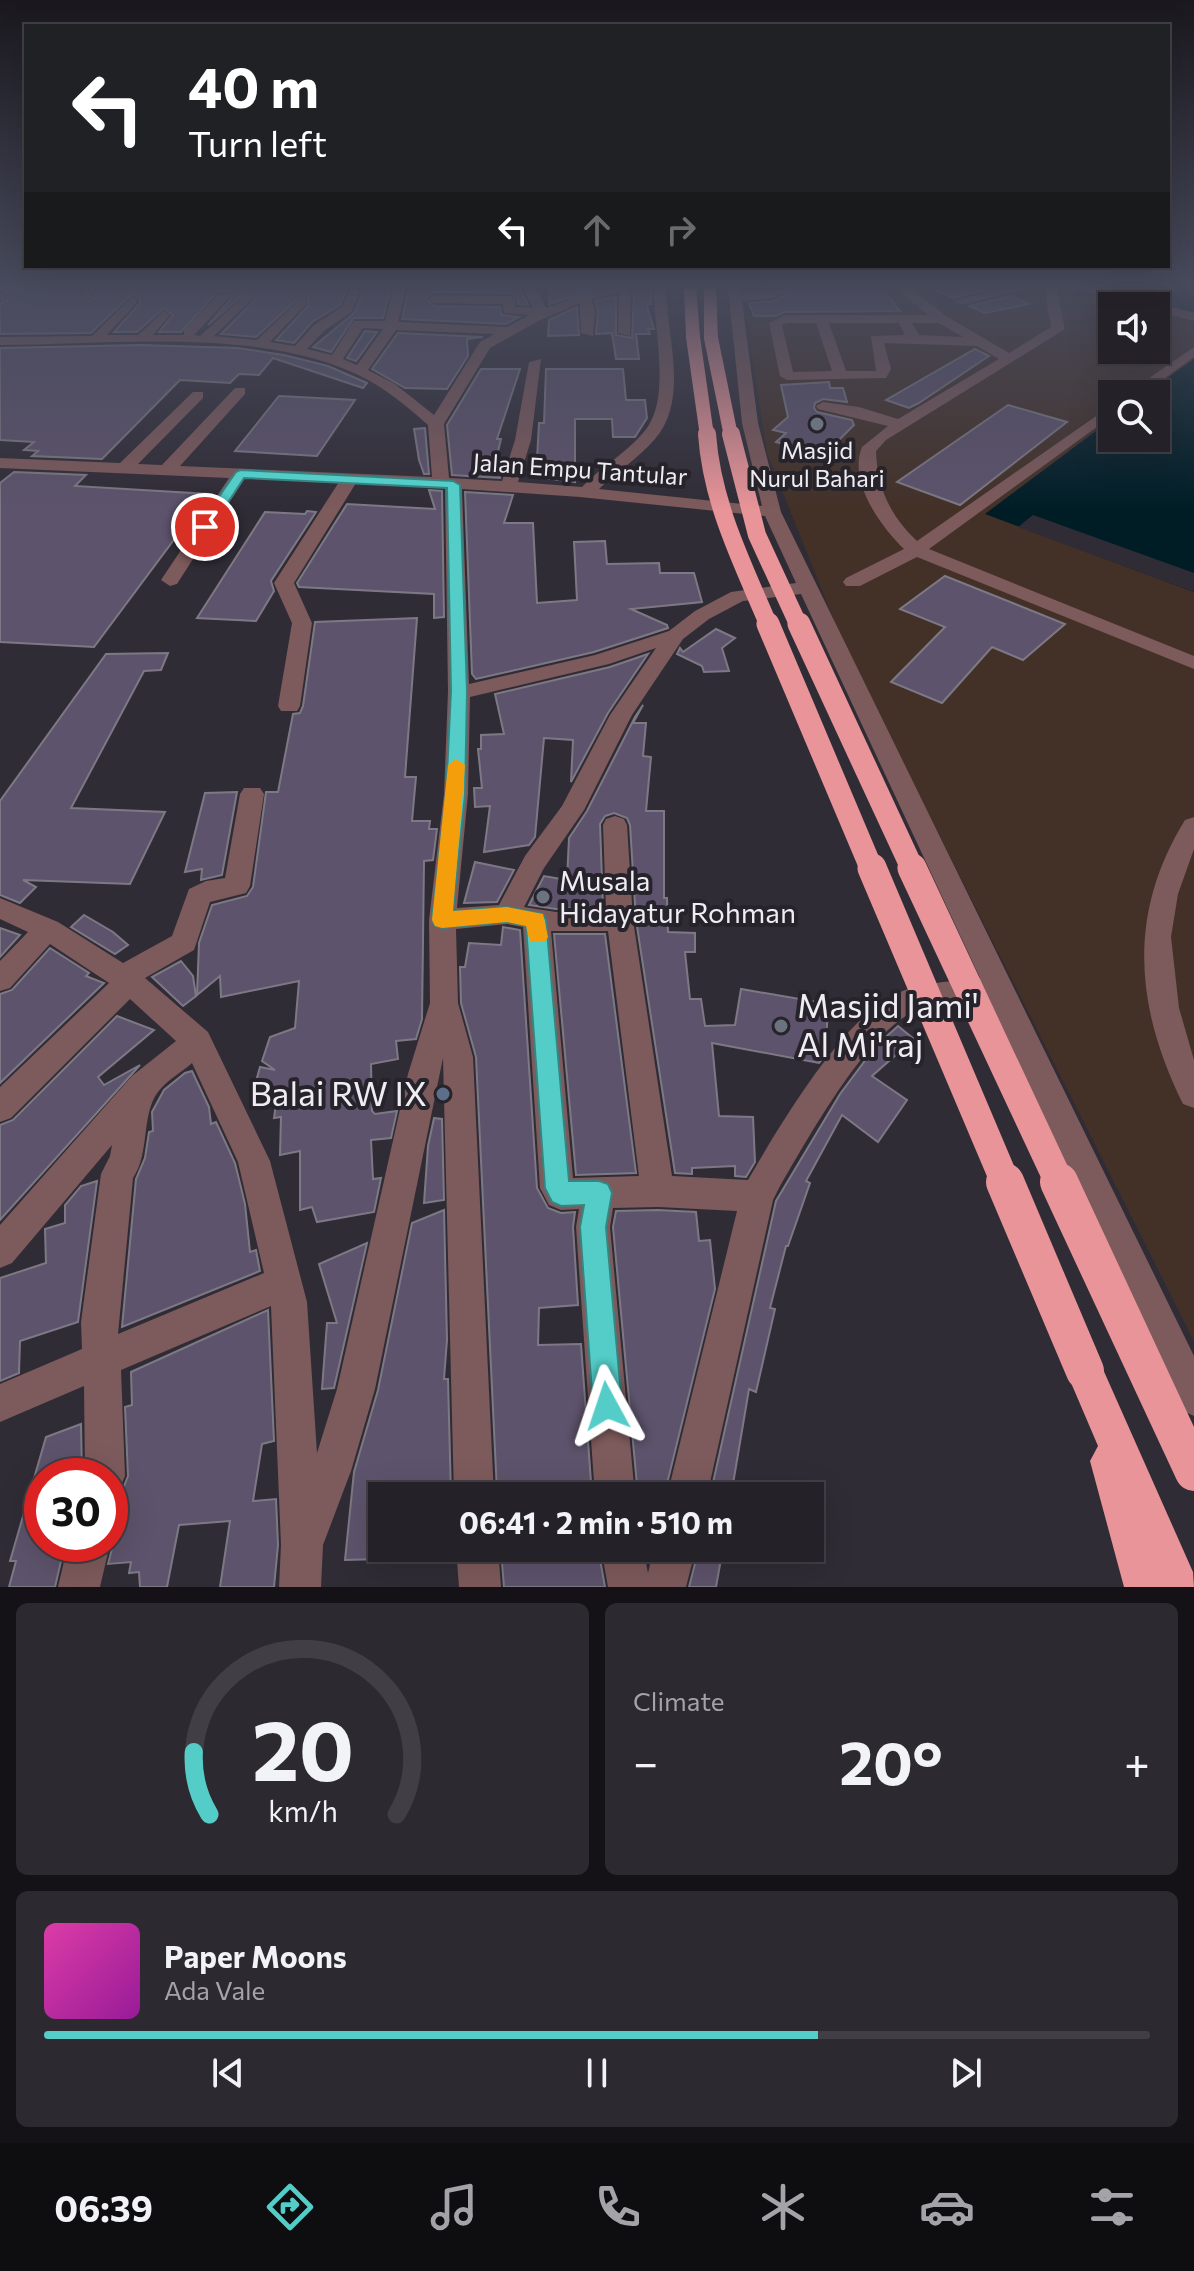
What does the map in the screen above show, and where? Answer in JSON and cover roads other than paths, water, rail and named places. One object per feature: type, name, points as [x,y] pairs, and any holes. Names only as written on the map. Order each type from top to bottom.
[{"type":"highway","points":[[703,361],[710,473],[731,537],[1178,1587]]},
{"type":"highway","points":[[708,361],[757,535],[1194,1472]]},
{"type":"highway","points":[[1085,1371],[1145,1587]]},
{"type":"street","points":[[335,361],[391,389],[436,424],[447,484],[459,691],[456,794],[442,920],[444,1003],[458,1057],[463,1266],[473,1482]]},
{"type":"street","points":[[360,371],[367,361]]},
{"type":"street","points":[[436,424],[475,361]]},
{"type":"street","points":[[586,493],[610,467],[643,442],[661,417],[665,394],[663,361]]},
{"type":"street","points":[[742,361],[750,423],[772,512],[1194,1397]]},
{"type":"street","points":[[784,361],[787,376],[881,375],[884,369],[882,361]]},
{"type":"street","points":[[836,361],[841,376]]},
{"type":"street","points":[[1007,361],[880,437],[868,450],[867,472],[874,497],[903,539],[916,550],[1194,663]]},
{"type":"street","points":[[1153,380],[1180,361]]},
{"type":"street","points":[[508,489],[523,440],[536,362]]},
{"type":"street","points":[[166,471],[240,391]]},
{"type":"street","points":[[124,469],[198,395]]},
{"type":"street","points":[[823,406],[859,412],[901,425]]},
{"type":"street","points":[[853,582],[916,550],[1098,419]]},
{"type":"street","name":"Jalan Empu Tantular","points":[[0,463],[447,484],[679,500],[772,512]]},
{"type":"street","points":[[170,580],[240,474]]},
{"type":"street","points":[[289,706],[302,623],[284,583],[350,479]]},
{"type":"street","points":[[757,1196],[658,1191],[561,1194],[557,1188],[521,917],[534,863],[572,810],[621,715],[676,635],[702,615],[738,596],[809,587]]},
{"type":"street","points":[[459,691],[544,676],[676,635]]},
{"type":"street","points":[[0,1108],[126,979],[184,942],[198,896],[206,891],[237,886],[252,794]]},
{"type":"street","points":[[615,825],[620,920],[658,1191]]},
{"type":"street","points":[[1194,826],[1178,850],[1158,921],[1167,1024],[1185,1079],[1194,1094]]},
{"type":"street","points":[[0,908],[48,929],[126,979],[197,1041],[254,1161],[289,1302],[302,1545],[300,1587]]},
{"type":"street","points":[[442,920],[521,917],[620,920]]},
{"type":"street","points":[[0,980],[48,929]]},
{"type":"street","points":[[690,1482],[757,1196],[776,1160],[859,1042],[900,1004],[997,986]]},
{"type":"street","points":[[302,1545],[331,1471],[356,1389],[423,1074],[444,1003]]},
{"type":"street","points":[[0,1251],[143,1086],[197,1041]]},
{"type":"street","points":[[105,1458],[99,1322],[118,1170],[126,1161],[131,1126],[143,1086]]},
{"type":"street","points":[[599,1193],[593,1227],[614,1482]]},
{"type":"street","points":[[0,1403],[285,1282]]},
{"type":"street","points":[[79,1587],[85,1562]]},
{"type":"street","points":[[478,1562],[480,1587]]},
{"type":"street","points":[[625,1562],[629,1587]]},
{"type":"street","points":[[665,1587],[671,1562]]},
{"type":"water","points":[[1194,361],[1194,592],[985,514],[1098,429],[1098,452],[1170,452],[1170,380],[1165,380]]},
{"type":"place","name":"Masjid Nurul Bahari","points":[[817,424]]},
{"type":"place","name":"Musala Hidayatur Rohman","points":[[543,897]]},
{"type":"place","name":"Masjid Jami' Al Mi'raj","points":[[781,1026]]},
{"type":"place","name":"Balai RW IX","points":[[443,1094]]}]
